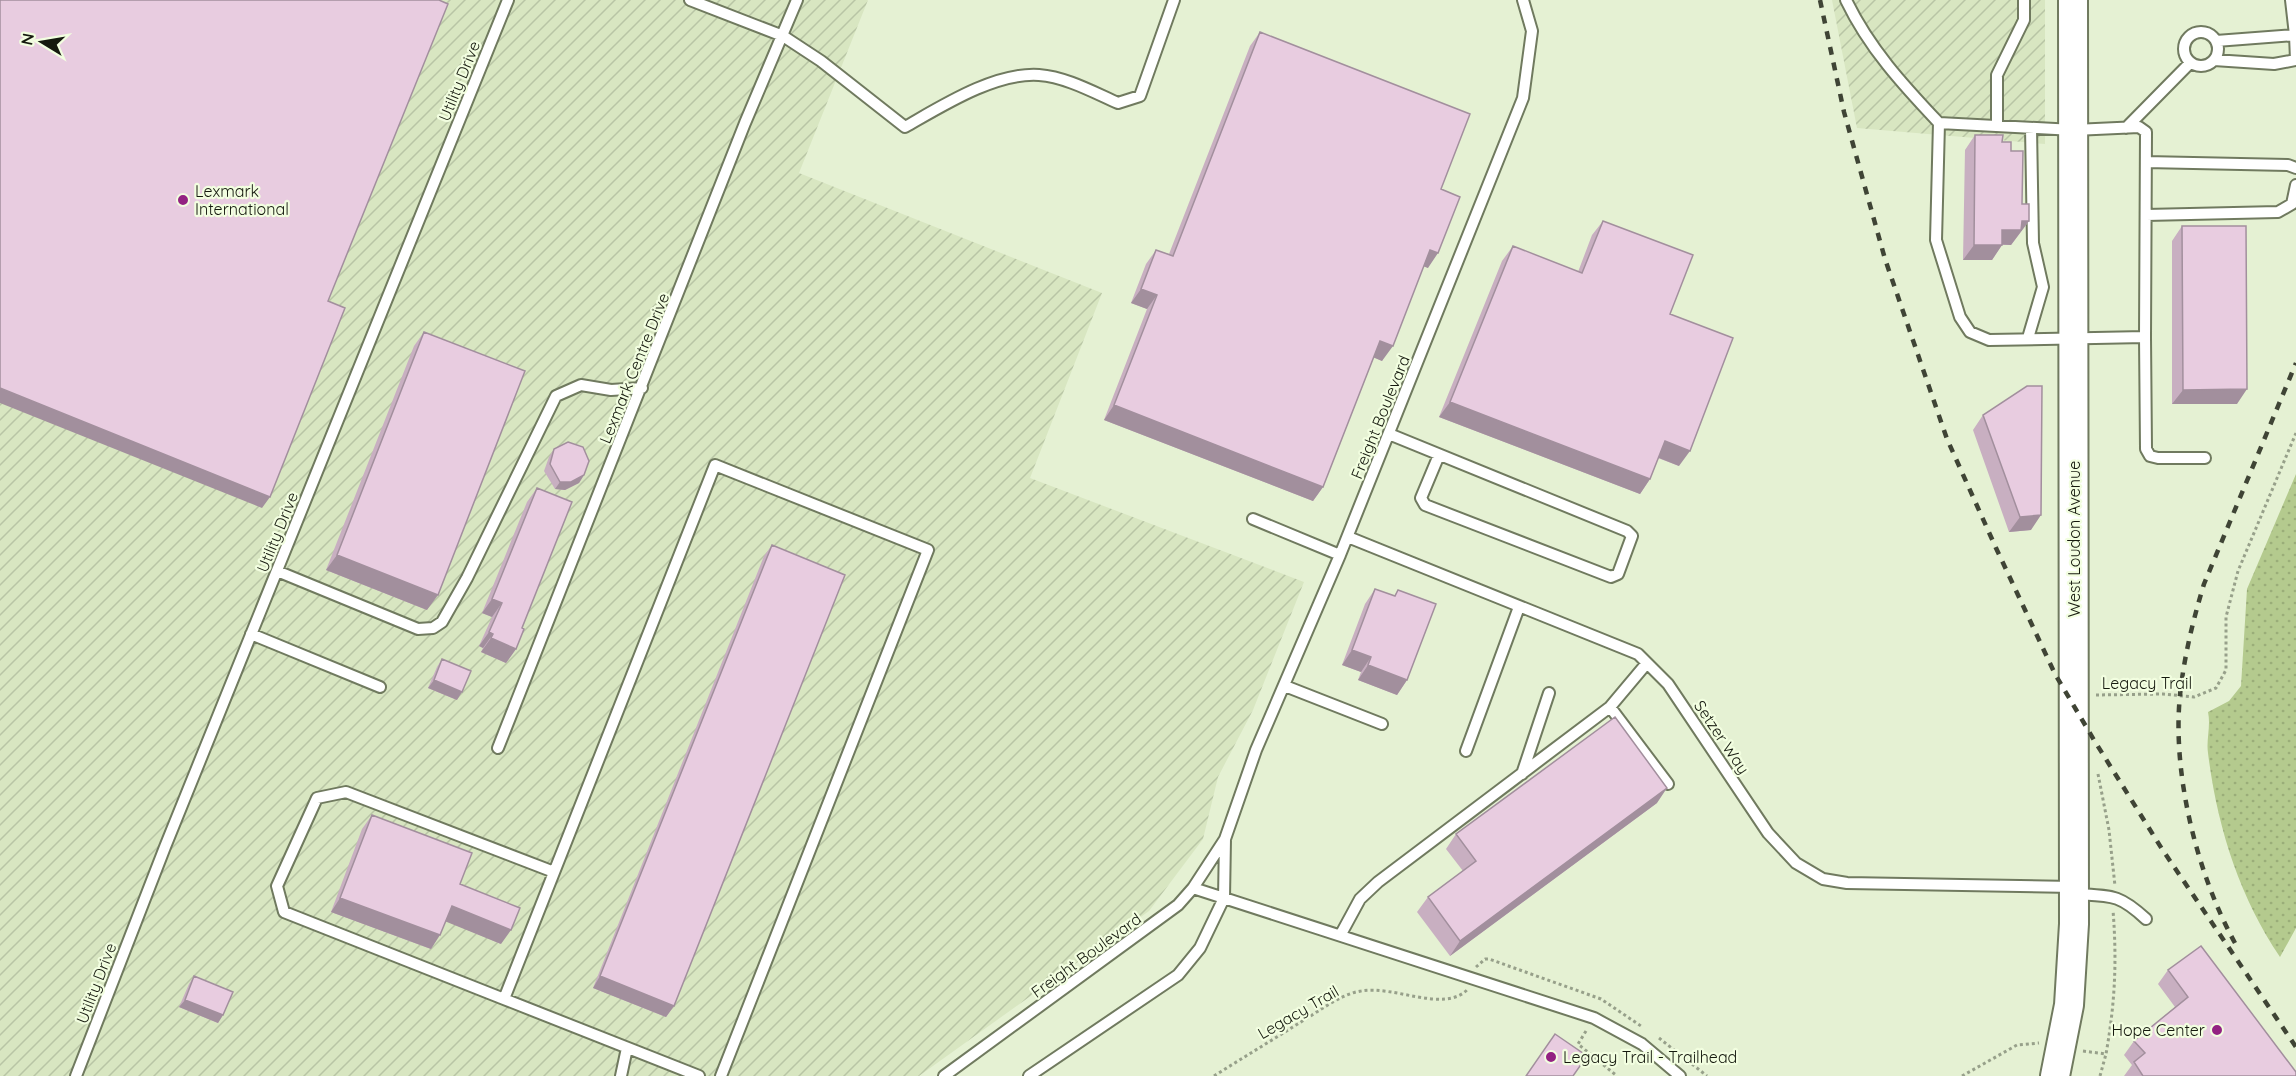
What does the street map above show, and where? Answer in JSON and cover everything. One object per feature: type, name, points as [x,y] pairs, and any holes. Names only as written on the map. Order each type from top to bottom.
[{"type":"main road","name":"West Loudon Avenue","points":[[2055,1076],[2069,1005],[2073,890],[2073,0]]},
{"type":"lane","name":"Utility Drive","points":[[76,1076],[251,634],[508,0]]},
{"type":"lane","points":[[690,0],[783,36],[821,61],[905,127],[956,98],[1000,80],[1038,75],[1074,84],[1118,103],[1140,96],[1174,0]]},
{"type":"lane","name":"Lexmark Centre Drive","points":[[498,748],[749,115],[797,0]]},
{"type":"lane","name":"Freight Boulevard","points":[[944,1076],[1178,905],[1193,888],[1225,839],[1256,750],[1286,686],[1348,537],[1523,98],[1532,31],[1523,0]]},
{"type":"lane","points":[[1846,0],[1859,28],[1890,70],[1939,123],[1936,240],[1960,317],[1970,332],[1989,340],[2145,337]]},
{"type":"lane","points":[[1997,126],[1997,75],[2024,20],[2024,0]]},
{"type":"lane","points":[[2214,60],[2274,64],[2296,60],[2291,0]]},
{"type":"lane","points":[[2216,41],[2218,53],[2214,60],[2201,67],[2190,63],[2183,53],[2188,37],[2203,32],[2216,41],[2295,35]]},
{"type":"lane","points":[[2126,128],[2190,63]]},
{"type":"lane","points":[[1939,123],[2074,130],[2139,127],[2146,132],[2146,449],[2150,456],[2158,458],[2205,458]]},
{"type":"lane","points":[[2028,338],[2043,286],[2033,243],[2031,128]]},
{"type":"lane","points":[[2146,162],[2288,165],[2296,168]]},
{"type":"lane","points":[[2146,214],[2278,212],[2292,204],[2296,185]]},
{"type":"lane","points":[[277,571],[418,630],[433,628],[442,622],[467,578],[556,396],[581,385],[611,390],[642,388]]},
{"type":"lane","points":[[1389,434],[1628,531],[1632,536],[1618,574],[1611,577],[1425,505],[1421,498],[1439,455]]},
{"type":"lane","points":[[504,999],[715,465],[928,550],[721,1076]]},
{"type":"lane","points":[[1253,519],[1340,555]]},
{"type":"lane","name":"Setzer Way","points":[[1348,537],[1638,654],[1668,684],[1768,833],[1796,863],[1823,879],[1847,884],[2073,890],[2114,896]]},
{"type":"lane","points":[[1466,751],[1519,607]]},
{"type":"lane","points":[[251,634],[380,687]]},
{"type":"lane","points":[[1341,934],[1360,899],[1378,882],[1610,707],[1647,663]]},
{"type":"lane","points":[[1286,686],[1382,724]]},
{"type":"lane","points":[[1522,774],[1549,693]]},
{"type":"lane","points":[[1610,707],[1668,784]]},
{"type":"lane","points":[[554,872],[346,792],[317,798],[277,886],[284,912],[699,1076]]},
{"type":"lane","name":"Freight Boulevard","points":[[1029,1076],[1178,975],[1200,948],[1224,898],[1225,839]]},
{"type":"lane","points":[[1193,888],[1341,934],[1594,1018],[1642,1044],[1680,1076]]},
{"type":"lane","points":[[2114,896],[2128,903],[2146,920]]},
{"type":"lane","points":[[621,1076],[627,1048]]},
{"type":"path","name":"Legacy Trail","points":[[2094,705],[2094,695],[2101,694],[2163,694],[2194,697],[2216,688],[2226,670],[2226,617],[2238,571],[2296,433]]},
{"type":"path","points":[[2098,772],[2109,830],[2114,896],[2116,984],[2106,1054],[2100,1076]]},
{"type":"path","name":"Legacy Trail","points":[[1214,1076],[1333,1003],[1360,991],[1392,991],[1445,1001],[1459,998],[1468,989]]},
{"type":"path","points":[[1601,999],[1594,1018],[1578,1044],[1617,1076]]},
{"type":"path","points":[[1962,1076],[2017,1045],[2025,1042],[2044,1044]]},
{"type":"path","points":[[2072,1050],[2106,1054]]},
{"type":"shaded area","points":[[0,0],[868,0],[799,173],[1102,293],[1030,478],[1304,582],[1253,710],[1218,777],[1203,839],[1149,911],[919,1076],[0,1076]]},
{"type":"shaded area","points":[[1832,0],[2045,0],[2045,144],[1857,128]]},
{"type":"shaded area","points":[[2296,474],[2296,928],[2280,957],[2253,910],[2224,834],[2208,753],[2208,712],[2229,701],[2241,686],[2247,589]]},
{"type":"building","name":"Lexmark International","points":[[0,0],[439,0],[448,4],[328,301],[345,308],[270,497],[0,388]]},
{"type":"building","points":[[1260,32],[1470,114],[1441,189],[1460,197],[1438,253],[1430,250],[1393,346],[1380,341],[1323,487],[1114,405],[1157,295],[1141,289],[1156,250],[1173,256]]},
{"type":"building","points":[[1975,135],[2003,135],[2002,142],[2011,142],[2011,151],[2023,151],[2022,204],[2029,204],[2029,221],[2022,221],[2021,230],[2002,230],[2002,245],[1974,245]]},
{"type":"building","points":[[1603,221],[1693,255],[1670,314],[1733,338],[1690,451],[1665,441],[1650,479],[1450,402],[1513,246],[1582,273]]},
{"type":"building","points":[[2182,226],[2246,226],[2247,389],[2183,390]]},
{"type":"building","points":[[424,332],[525,371],[438,595],[337,555]]},
{"type":"building","points":[[2027,386],[2042,386],[2041,515],[2020,517],[1983,415]]},
{"type":"building","points":[[568,442],[583,447],[589,461],[584,475],[571,482],[560,482],[550,464],[554,449]]},
{"type":"building","points":[[537,488],[572,502],[522,628],[524,629],[516,649],[491,638],[493,634],[489,632],[502,603],[492,599]]},
{"type":"building","points":[[772,545],[845,575],[674,1006],[600,976]]},
{"type":"building","points":[[1375,589],[1395,596],[1398,590],[1436,604],[1407,680],[1368,665],[1371,657],[1352,650]]},
{"type":"building","points":[[442,659],[471,671],[462,692],[434,680]]},
{"type":"building","points":[[1615,717],[1667,788],[1460,941],[1428,897],[1476,861],[1456,834]]},
{"type":"building","points":[[372,815],[472,853],[460,884],[520,908],[511,930],[452,906],[440,935],[340,898]]},
{"type":"building","points":[[2201,946],[2296,1072],[2296,1076],[2143,1076],[2134,1062],[2145,1053],[2134,1041],[2188,997],[2168,970]]},
{"type":"building","points":[[194,976],[233,992],[223,1015],[185,1000]]},
{"type":"building","name":"Legacy Trail - Trailhead","points":[[1555,1034],[1587,1056],[1573,1076],[1526,1076]]},
{"type":"railway","points":[[1820,0],[1844,112],[1885,259],[1947,439],[1996,548],[2055,674],[2094,740],[2162,849],[2296,1047]]},
{"type":"railway","points":[[2235,943],[2209,886],[2190,823],[2180,757],[2180,695],[2189,639],[2204,584],[2296,363]]},
{"type":"place","name":"Lexmark International","points":[[183,200]]},
{"type":"place","name":"Hope Center","points":[[2217,1030]]},
{"type":"place","name":"Legacy Trail - Trailhead","points":[[1551,1057]]}]
